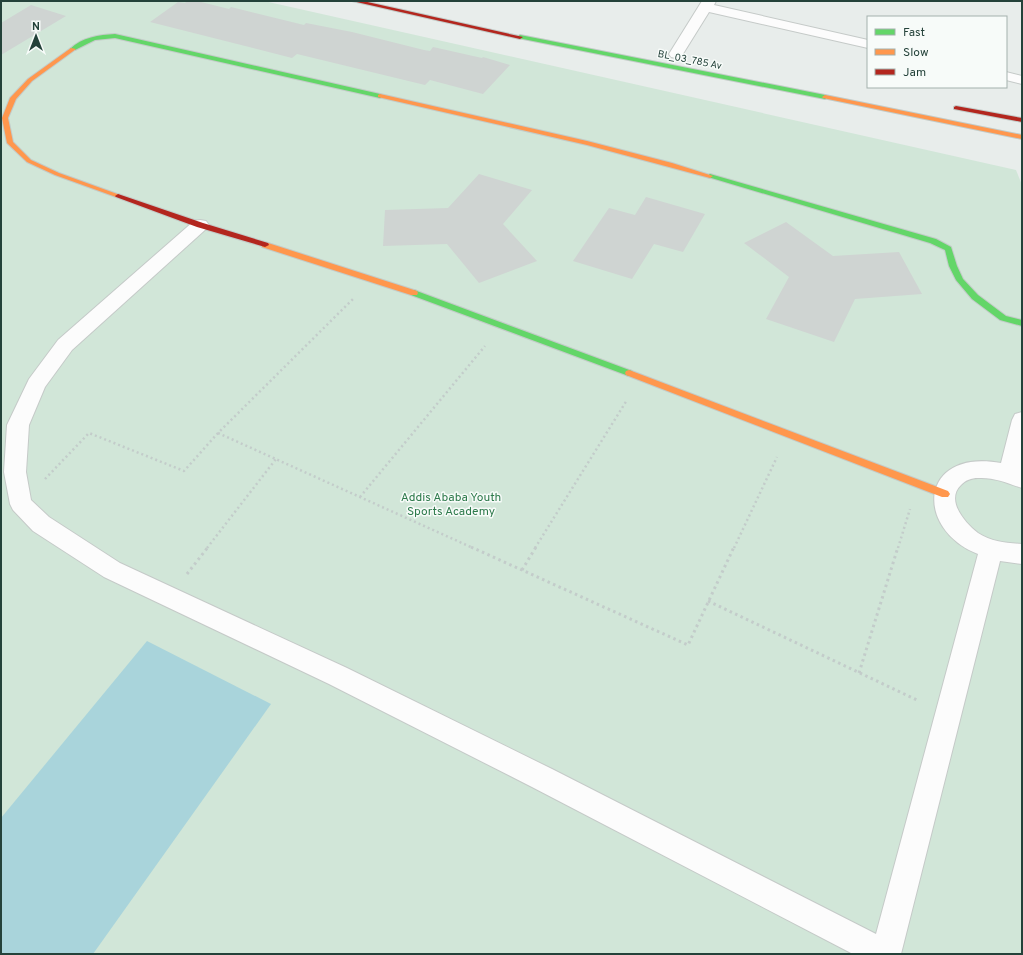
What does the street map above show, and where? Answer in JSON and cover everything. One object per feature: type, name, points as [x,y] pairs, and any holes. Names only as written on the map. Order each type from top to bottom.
[{"type":"street","name":"BL_03_785 Av","points":[[355,1],[383,4],[501,33],[868,105],[1022,137]]},
{"type":"street","points":[[676,54],[708,4],[867,44]]},
{"type":"street","points":[[945,494],[787,436],[724,409],[437,302],[200,225],[57,174],[29,161],[10,143],[5,118],[13,98],[30,80],[83,41],[98,36],[115,36],[568,138],[655,160],[933,241],[948,249],[953,266],[960,280],[974,297],[1003,318],[1022,323]]},
{"type":"street","points":[[1007,76],[1022,80]]},
{"type":"street","points":[[945,106],[1022,120]]},
{"type":"street","points":[[200,225],[65,344],[36,384],[18,425],[15,472],[21,504],[41,524],[112,570],[338,676],[542,778],[885,954],[927,792],[949,715],[991,550]]},
{"type":"street","points":[[1022,420],[1016,476],[992,469],[974,469],[960,474],[950,482],[945,494],[946,509],[954,526],[970,540],[991,550],[1008,554],[1022,554]]},
{"type":"path","points":[[21,504],[89,434],[184,471],[218,433],[373,280]]},
{"type":"path","points":[[360,497],[502,326]]},
{"type":"path","points":[[522,570],[641,378]]},
{"type":"path","points":[[218,433],[688,645],[787,436]]},
{"type":"path","points":[[170,596],[276,459]]},
{"type":"path","points":[[859,673],[918,484]]},
{"type":"path","points":[[708,601],[949,715]]},
{"type":"green space","name":"Addis Ababa Youth Sports Academy","points":[[1,1],[264,1],[1016,170],[1022,185],[1022,954],[1,954]]},
{"type":"water","points":[[147,641],[271,704],[93,954],[1,954],[1,818]]},
{"type":"building","points":[[187,1],[197,1],[229,9],[231,7],[304,25],[306,23],[352,32],[424,50],[430,51],[433,47],[483,57],[510,65],[483,94],[430,80],[425,85],[297,54],[292,58],[150,22],[178,2],[185,3]]},
{"type":"building","points":[[31,5],[66,16],[1,55],[1,23]]},
{"type":"building","points":[[479,174],[532,190],[503,224],[537,261],[479,283],[447,244],[383,246],[385,210],[448,208]]},
{"type":"building","points":[[646,197],[705,214],[683,252],[654,244],[632,279],[573,261],[609,208],[635,215]]},
{"type":"building","points":[[786,222],[833,256],[899,252],[922,294],[855,299],[834,342],[766,319],[789,277],[744,243]]},
{"type":"traffic: fast","points":[[73,49],[83,42],[93,38],[115,36],[380,96]]},
{"type":"traffic: fast","points":[[520,37],[825,97]]},
{"type":"traffic: fast","points":[[710,176],[933,241],[948,249],[953,266],[960,280],[975,297],[1003,318],[1022,323]]},
{"type":"traffic: fast","points":[[414,293],[629,373]]},
{"type":"traffic: slow","points":[[73,49],[30,80],[13,98],[5,118],[10,143],[29,161],[57,174],[118,196]]},
{"type":"traffic: slow","points":[[380,96],[587,143],[710,176]]},
{"type":"traffic: slow","points":[[825,97],[1022,137]]},
{"type":"traffic: slow","points":[[265,245],[414,293]]},
{"type":"traffic: slow","points":[[629,373],[945,494]]},
{"type":"traffic: jam","points":[[355,1],[520,37]]},
{"type":"traffic: jam","points":[[956,108],[1022,120]]},
{"type":"traffic: jam","points":[[118,196],[200,225],[265,245]]}]
